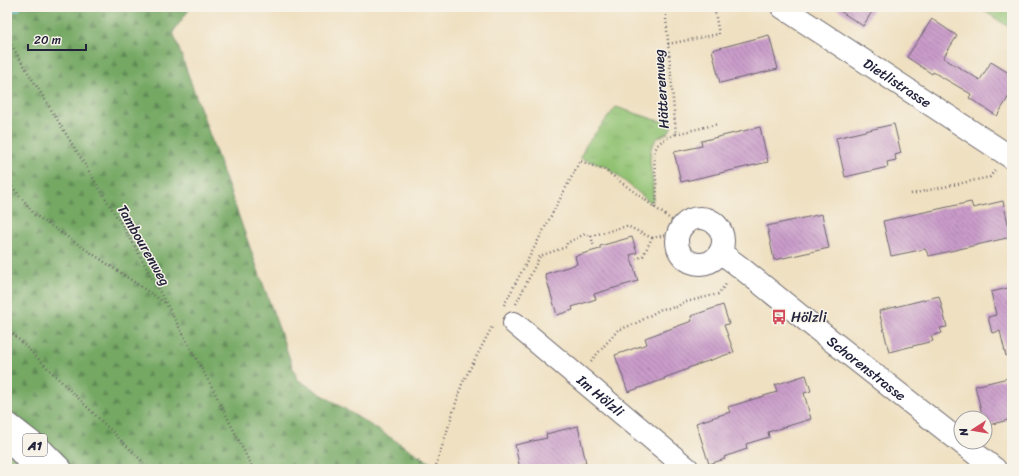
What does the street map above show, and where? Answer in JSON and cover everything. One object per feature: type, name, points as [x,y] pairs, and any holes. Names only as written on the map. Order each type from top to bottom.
[{"type":"main road","name":"Dietlistrasse","points":[[782,7],[1005,161]]},
{"type":"main road","points":[[701,218],[714,223],[722,236],[723,243],[720,252],[711,261],[704,263],[696,263],[689,260],[679,249],[680,232],[688,221],[701,218]]},
{"type":"main road","name":"Schorenstrasse","points":[[720,252],[995,469]]},
{"type":"main road","name":"Im Hölzli","points":[[506,316],[688,469]]},
{"type":"main road","name":"A1","points":[[7,423],[43,450],[61,469]]},
{"type":"main road","name":"A1","points":[[7,437],[35,469]]},
{"type":"path","name":"Hätterenweg","points":[[654,208],[657,201],[658,184],[654,154],[657,146],[664,140],[676,134],[666,7]]},
{"type":"path","points":[[668,44],[719,34],[714,7]]},
{"type":"path","name":"Tambourenweg","points":[[7,38],[133,243],[165,304],[214,391],[253,469]]},
{"type":"path","points":[[676,134],[718,124]]},
{"type":"path","points":[[506,316],[580,161],[605,170],[654,208],[680,232]]},
{"type":"path","points":[[911,194],[990,177],[1005,161]]},
{"type":"path","points":[[7,180],[35,215],[165,304]]},
{"type":"path","points":[[435,469],[462,384],[506,316],[540,256],[566,247],[567,243],[585,234],[591,236],[627,226],[652,238],[680,232]]},
{"type":"path","points":[[591,236],[594,247]]},
{"type":"path","points":[[636,259],[643,256],[652,238]]},
{"type":"path","points":[[591,361],[618,330],[636,324],[661,309],[677,307],[682,303],[718,294],[725,285]]},
{"type":"path","points":[[7,328],[150,469]]},
{"type":"path","points":[[418,460],[424,469]]},
{"type":"green space","points":[[7,7],[191,7],[173,32],[297,379],[431,463],[448,469],[7,469]]},
{"type":"green space","points":[[978,7],[1012,7],[1012,29]]},
{"type":"green space","points":[[616,107],[659,121],[671,117],[672,126],[668,133],[657,138],[651,148],[650,161],[653,184],[653,200],[650,202],[607,167],[580,158],[586,145]]},
{"type":"building","points":[[834,7],[875,7],[863,26]]},
{"type":"building","points":[[932,19],[957,36],[943,58],[980,80],[991,62],[1012,75],[1012,91],[997,116],[969,98],[971,94],[933,72],[932,74],[907,57]]},
{"type":"building","points":[[769,35],[778,69],[720,83],[712,50]]},
{"type":"building","points":[[894,124],[901,153],[895,155],[896,160],[887,162],[888,167],[845,177],[836,138]]},
{"type":"building","points":[[760,127],[768,162],[681,182],[674,152],[702,146],[701,141]]},
{"type":"building","points":[[1003,201],[1011,237],[929,256],[925,249],[891,256],[883,221],[971,202],[973,208]]},
{"type":"building","points":[[822,214],[829,248],[774,260],[767,226]]},
{"type":"building","points":[[632,237],[637,253],[630,255],[638,281],[594,294],[596,299],[572,307],[573,310],[557,315],[545,274],[577,264],[575,256],[600,249],[600,246]]},
{"type":"building","points":[[1012,287],[1012,355],[1006,356],[1000,331],[992,333],[988,317],[996,315],[991,292]]},
{"type":"building","points":[[939,296],[947,327],[940,328],[942,333],[931,336],[933,341],[889,352],[879,311]]},
{"type":"building","points":[[723,305],[729,324],[724,325],[734,352],[688,368],[664,378],[665,379],[628,392],[615,355],[647,344],[645,338],[692,321],[691,316]]},
{"type":"building","points":[[806,375],[811,391],[804,393],[811,419],[768,432],[769,437],[746,444],[747,449],[724,457],[725,459],[709,464],[696,423],[730,412],[728,407],[777,392],[775,385]]},
{"type":"building","points":[[1012,377],[1012,419],[993,424],[993,410],[981,410],[975,386]]},
{"type":"building","points":[[578,426],[586,463],[559,469],[520,469],[515,445],[547,438],[546,434]]},
{"type":"waterway","points":[[10,9],[18,7]]},
{"type":"place","name":"Hölzli","points":[[779,317]]}]
